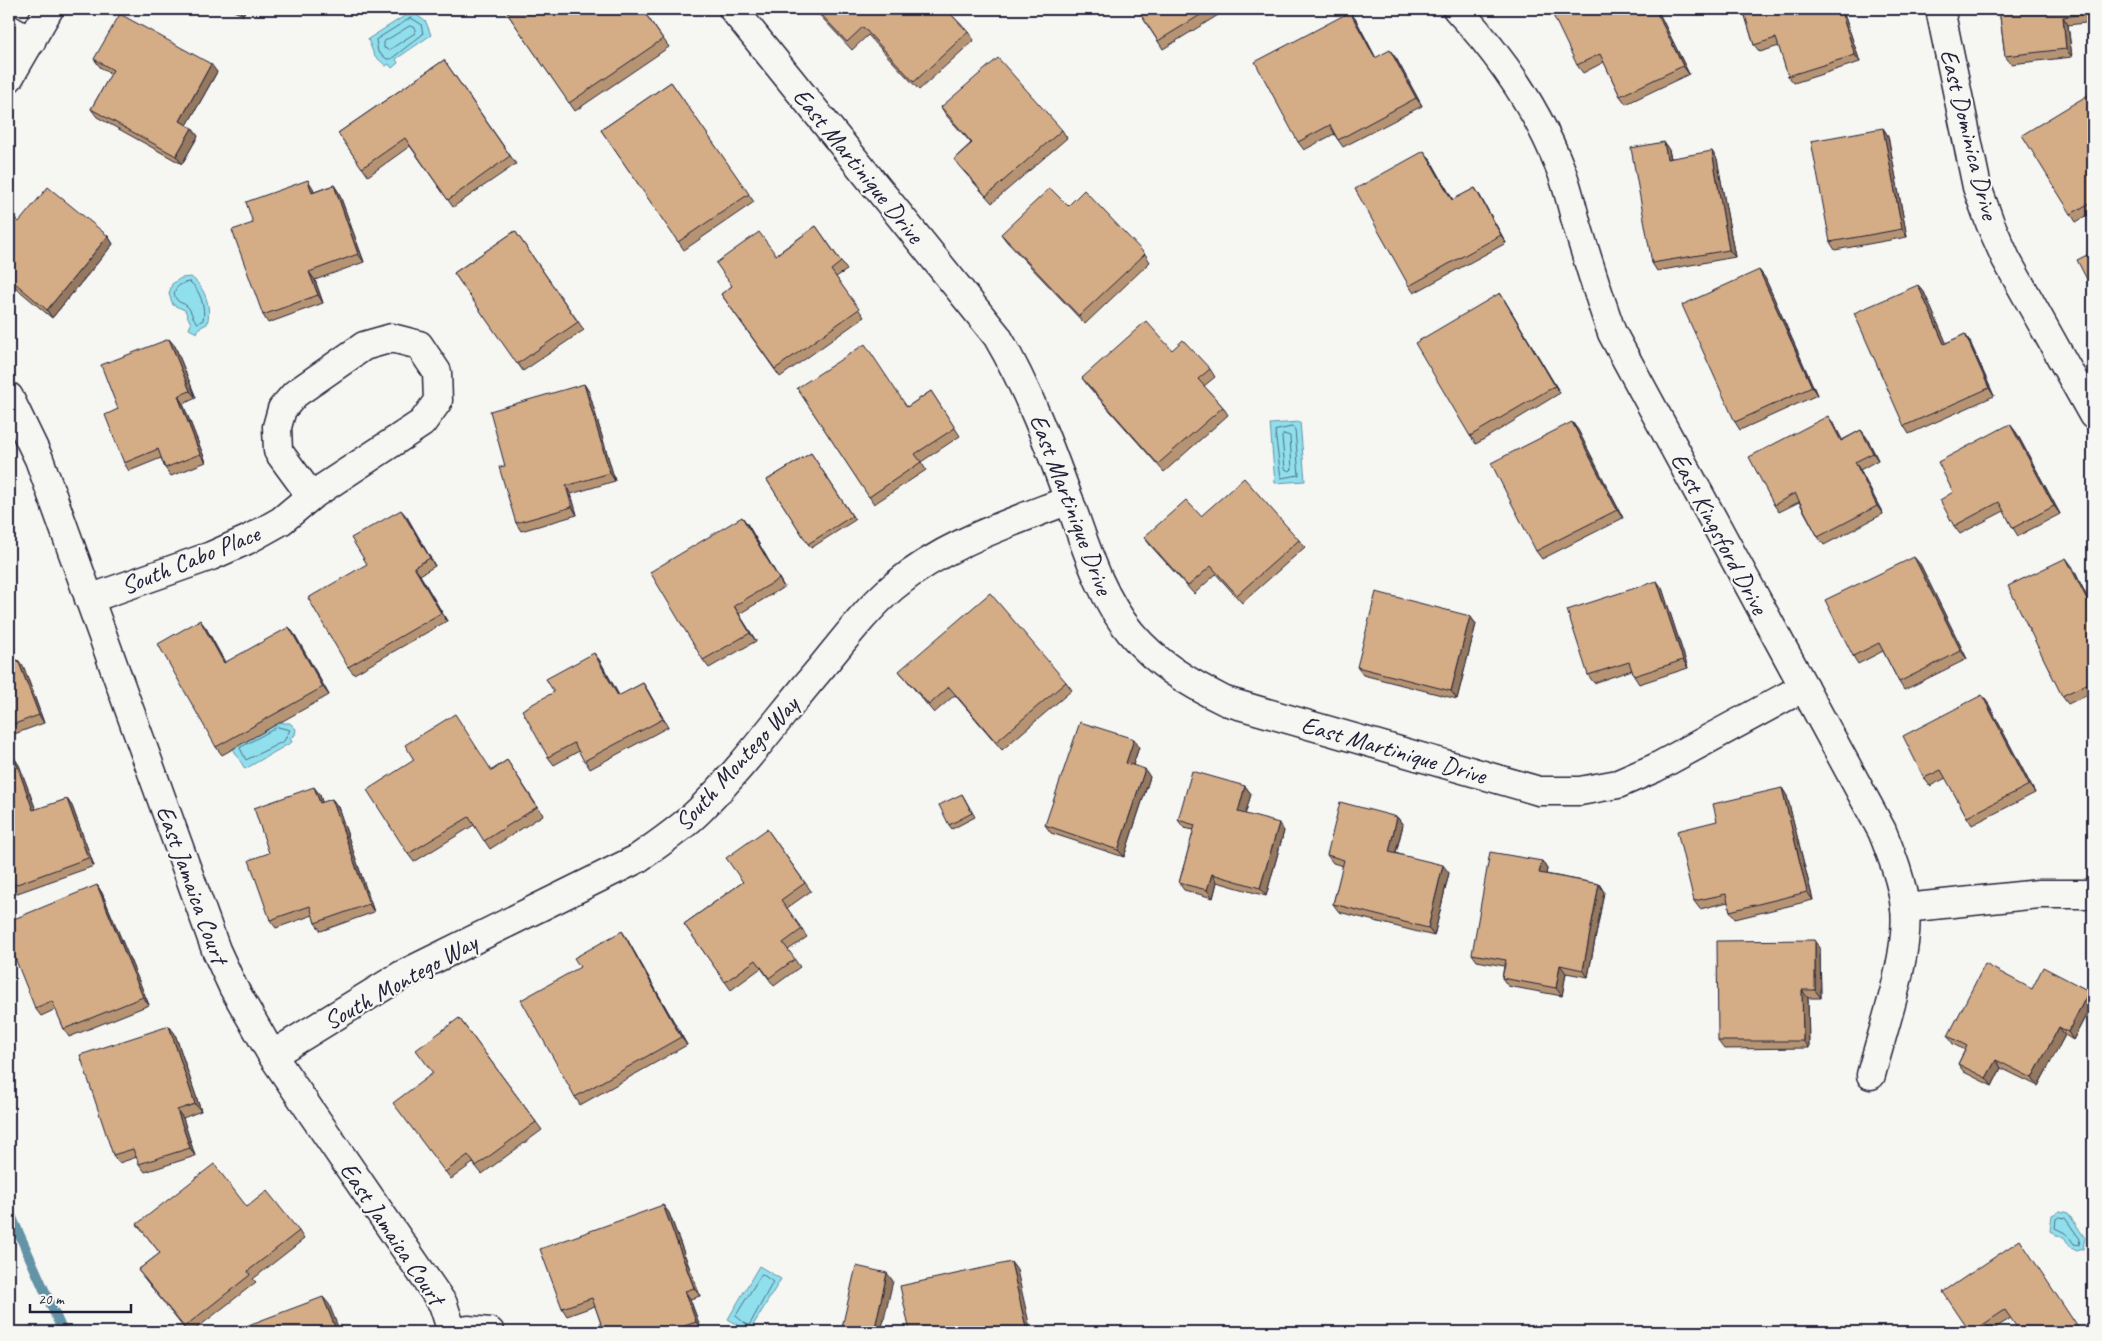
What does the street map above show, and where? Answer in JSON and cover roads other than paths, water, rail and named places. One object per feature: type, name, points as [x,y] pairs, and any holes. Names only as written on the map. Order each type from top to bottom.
[{"type":"street","points":[[9,78],[20,35],[49,9]]},
{"type":"street","name":"East Martinique Drive","points":[[733,9],[997,336],[1017,370],[1034,406],[1092,566],[1109,601],[1130,632],[1153,655],[1190,684],[1225,701],[1539,791],[1580,791],[1618,784],[1655,768],[1804,687]]},
{"type":"street","name":"East Kingsford Drive","points":[[1457,9],[1506,65],[1528,98],[1562,172],[1598,294],[1612,333],[1882,832],[1897,867],[1905,908],[1904,947],[1871,1076]]},
{"type":"street","name":"East Dominica Drive","points":[[1940,9],[1977,187],[1990,223],[2006,259],[2093,415]]},
{"type":"street","name":"South Cabo Place","points":[[89,599],[211,556],[247,540],[281,521],[311,496],[422,423],[438,401],[437,372],[419,345],[392,338],[364,346],[295,394],[282,409],[277,426],[278,451],[311,496]]},
{"type":"street","name":"East Jamaica Court","points":[[9,397],[39,459],[216,950],[232,987],[272,1055],[443,1304],[452,1332]]},
{"type":"street","name":"South Montego Way","points":[[272,1055],[402,975],[637,859],[699,811],[726,782],[865,614],[893,587],[960,543],[1069,500]]},
{"type":"street","points":[[1905,908],[2039,894],[2093,894]]},
{"type":"street","name":"East Jamaica Court","points":[[461,1332],[468,1330],[490,1332]]},
{"type":"water","points":[[414,10],[426,22],[431,35],[396,59],[398,63],[392,68],[389,64],[386,66],[374,55],[368,39]]},
{"type":"water","points":[[191,277],[204,292],[209,311],[207,324],[199,328],[197,333],[189,329],[191,324],[185,310],[173,305],[169,294],[172,284],[181,278]]},
{"type":"water","points":[[1300,422],[1305,481],[1275,483],[1270,424]]},
{"type":"water","points":[[281,719],[283,723],[290,723],[296,729],[295,735],[290,738],[292,742],[245,769],[232,747]]},
{"type":"water","points":[[2060,1211],[2068,1213],[2085,1238],[2083,1249],[2077,1251],[2071,1248],[2064,1237],[2056,1236],[2050,1231],[2052,1215]]},
{"type":"water","points":[[759,1266],[781,1279],[749,1332],[728,1319]]},
{"type":"waterway","points":[[9,1211],[63,1332]]}]
